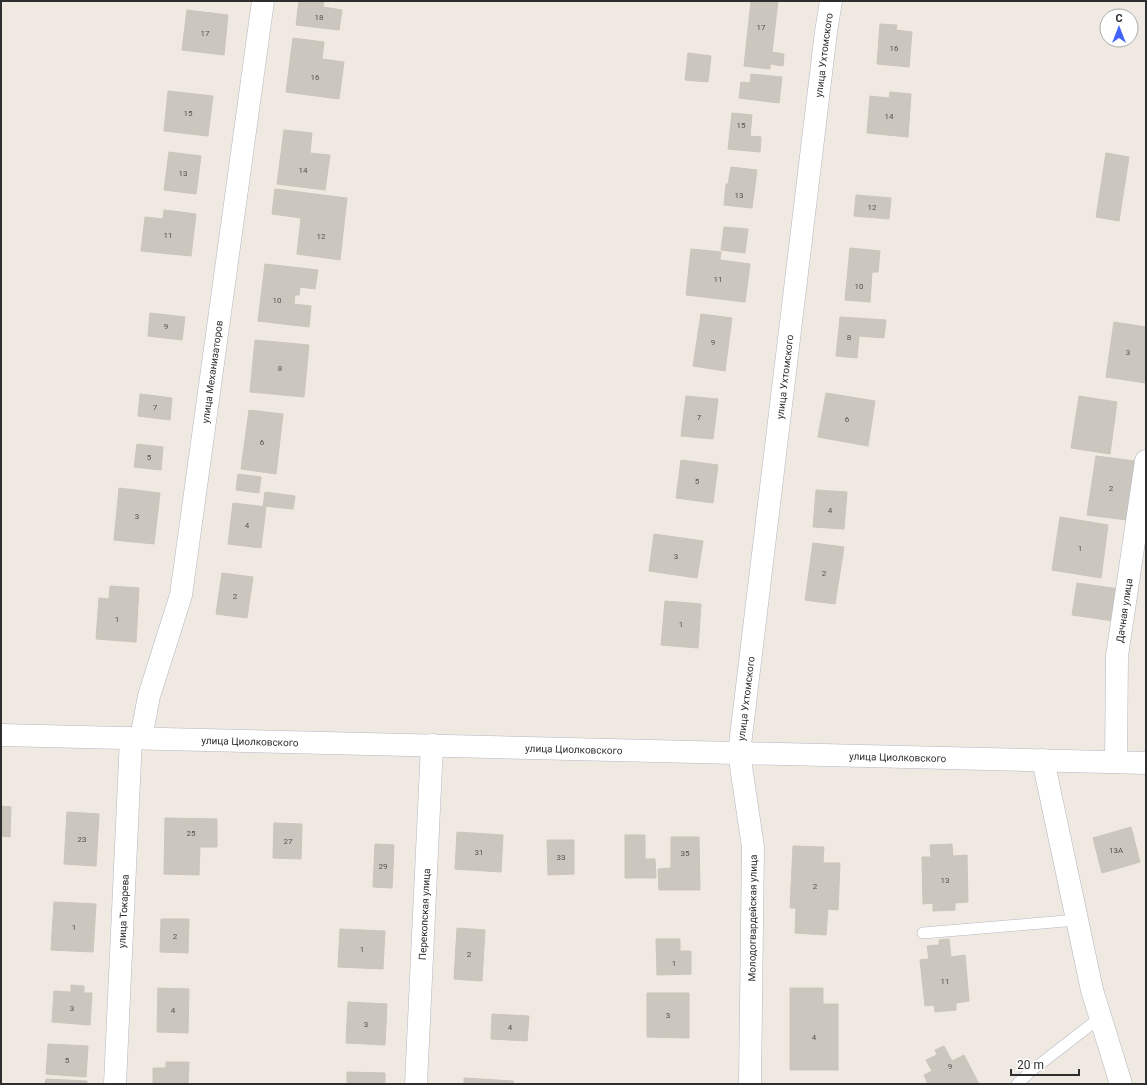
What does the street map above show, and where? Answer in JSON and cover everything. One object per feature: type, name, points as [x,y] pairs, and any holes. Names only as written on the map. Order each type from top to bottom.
[{"type":"street","name":"улица Механизаторов","points":[[136,738],[181,595],[263,1]]},
{"type":"street","name":"улица Ухтомского","points":[[739,753],[831,1]]},
{"type":"street","name":"Дачная улица","points":[[1116,762],[1116,656],[1146,461]]},
{"type":"street","name":"улица Циолковского","points":[[1,735],[1146,763]]},
{"type":"street","name":"улица Токарева","points":[[116,1084],[136,738]]},
{"type":"street","name":"Перекопская улица","points":[[416,1084],[432,745]]},
{"type":"street","name":"Молодогвардейская улица","points":[[739,753],[753,847],[750,1084]]},
{"type":"street","points":[[1043,760],[1092,990],[1121,1084]]},
{"type":"lane","points":[[923,933],[1077,920]]},
{"type":"lane","points":[[1017,1084],[1031,1071],[1101,1017]]},
{"type":"building","points":[[299,1],[324,1],[323,7],[342,10],[339,30],[296,25]]},
{"type":"building","points":[[751,1],[778,1],[772,52],[784,54],[783,66],[770,64],[770,69],[744,66]]},
{"type":"building","points":[[187,10],[228,15],[224,55],[182,50]]},
{"type":"building","points":[[880,24],[897,25],[896,30],[912,32],[909,67],[877,64]]},
{"type":"building","points":[[293,38],[324,42],[322,59],[344,62],[339,99],[286,92]]},
{"type":"building","points":[[688,53],[711,56],[708,82],[685,80]]},
{"type":"building","points":[[751,74],[782,77],[779,103],[739,98],[741,82],[750,83]]},
{"type":"building","points":[[168,91],[213,96],[208,136],[164,131]]},
{"type":"building","points":[[890,92],[911,94],[908,137],[867,133],[870,96],[889,98]]},
{"type":"building","points":[[732,113],[752,115],[750,136],[761,137],[760,152],[728,149]]},
{"type":"building","points":[[284,130],[312,133],[310,153],[330,155],[325,190],[277,184]]},
{"type":"building","points":[[169,152],[201,156],[196,194],[164,190]]},
{"type":"building","points":[[1106,153],[1129,157],[1119,221],[1096,217]]},
{"type":"building","points":[[731,167],[757,170],[752,208],[724,205],[726,184],[728,184]]},
{"type":"building","points":[[275,189],[347,198],[340,260],[297,254],[301,218],[272,214]]},
{"type":"building","points":[[856,195],[891,198],[889,219],[854,216]]},
{"type":"building","points":[[164,210],[196,214],[191,256],[141,251],[145,217],[163,219]]},
{"type":"building","points":[[724,227],[748,229],[745,253],[721,250]]},
{"type":"building","points":[[850,248],[880,251],[878,272],[872,272],[870,302],[845,300]]},
{"type":"building","points":[[691,249],[721,252],[720,260],[750,264],[745,302],[686,295]]},
{"type":"building","points":[[265,264],[318,270],[315,289],[300,287],[299,295],[295,295],[294,304],[311,306],[309,327],[258,321]]},
{"type":"building","points":[[150,313],[185,317],[182,340],[148,336]]},
{"type":"building","points":[[701,314],[732,318],[725,371],[693,366]]},
{"type":"building","points":[[840,317],[886,320],[884,338],[859,336],[857,358],[836,356]]},
{"type":"building","points":[[1114,322],[1146,327],[1146,383],[1106,377]]},
{"type":"building","points":[[255,340],[309,345],[304,397],[250,392]]},
{"type":"building","points":[[826,393],[875,401],[868,446],[818,437]]},
{"type":"building","points":[[140,394],[172,398],[170,420],[138,416]]},
{"type":"building","points":[[686,396],[718,399],[713,439],[681,436]]},
{"type":"building","points":[[1079,396],[1117,402],[1110,454],[1071,448]]},
{"type":"building","points":[[249,410],[283,414],[276,474],[241,469]]},
{"type":"building","points":[[137,444],[163,447],[161,470],[134,467]]},
{"type":"building","points":[[1096,456],[1135,461],[1127,520],[1087,515]]},
{"type":"building","points":[[681,460],[718,465],[713,503],[676,498]]},
{"type":"building","points":[[238,474],[261,477],[259,493],[236,490]]},
{"type":"building","points":[[119,488],[160,493],[154,544],[114,540]]},
{"type":"building","points":[[816,490],[847,492],[844,529],[813,527]]},
{"type":"building","points":[[265,492],[295,496],[293,509],[263,506]]},
{"type":"building","points":[[233,503],[266,507],[261,548],[228,544]]},
{"type":"building","points":[[1060,517],[1108,525],[1101,578],[1052,570]]},
{"type":"building","points":[[654,534],[703,541],[697,578],[649,571]]},
{"type":"building","points":[[813,543],[844,547],[835,604],[805,600]]},
{"type":"building","points":[[222,573],[253,577],[247,618],[216,614]]},
{"type":"building","points":[[1077,583],[1119,589],[1114,621],[1072,615]]},
{"type":"building","points":[[110,586],[139,588],[136,642],[96,639],[99,598],[109,599]]},
{"type":"building","points":[[665,601],[701,604],[698,648],[661,645]]},
{"type":"building","points":[[1,806],[11,807],[10,837],[1,836]]},
{"type":"building","points":[[67,812],[99,814],[96,866],[64,864]]},
{"type":"building","points":[[165,818],[217,819],[217,847],[200,847],[199,875],[164,874]]},
{"type":"building","points":[[274,823],[302,824],[301,859],[273,858]]},
{"type":"building","points":[[1131,827],[1140,862],[1102,873],[1093,838]]},
{"type":"building","points":[[457,832],[503,835],[501,872],[455,869]]},
{"type":"building","points":[[625,835],[645,835],[645,859],[655,859],[656,878],[625,878]]},
{"type":"building","points":[[671,837],[699,837],[700,890],[659,890],[658,869],[671,868]]},
{"type":"building","points":[[547,840],[574,840],[574,874],[548,875]]},
{"type":"building","points":[[375,844],[394,845],[392,888],[373,887]]},
{"type":"building","points":[[952,844],[953,856],[967,855],[968,902],[955,903],[955,910],[933,911],[933,903],[923,904],[922,857],[931,857],[930,845]]},
{"type":"building","points":[[793,846],[824,847],[823,863],[840,863],[838,910],[828,909],[826,935],[795,933],[796,908],[790,908]]},
{"type":"building","points":[[54,902],[96,904],[93,952],[51,950]]},
{"type":"building","points":[[161,919],[189,919],[188,953],[160,952]]},
{"type":"building","points":[[457,928],[485,930],[482,981],[454,979]]},
{"type":"building","points":[[340,929],[385,931],[383,969],[338,967]]},
{"type":"building","points":[[656,939],[680,939],[680,951],[691,951],[691,974],[657,975]]},
{"type":"building","points":[[949,939],[951,957],[965,955],[969,1001],[956,1003],[956,1010],[935,1012],[934,1005],[925,1006],[920,960],[929,959],[927,946],[939,945],[939,940]]},
{"type":"building","points":[[71,985],[84,986],[84,993],[92,993],[90,1025],[52,1022],[54,991],[71,992]]},
{"type":"building","points":[[158,988],[189,989],[188,1033],[157,1032]]},
{"type":"building","points":[[790,988],[823,988],[823,1004],[838,1004],[838,1070],[790,1070]]},
{"type":"building","points":[[647,993],[689,993],[689,1038],[647,1037]]},
{"type":"building","points":[[348,1002],[387,1004],[385,1045],[346,1043]]},
{"type":"building","points":[[492,1014],[529,1016],[527,1041],[491,1039]]},
{"type":"building","points":[[48,1044],[88,1046],[86,1077],[46,1074]]},
{"type":"building","points":[[944,1046],[952,1061],[964,1055],[979,1084],[928,1084],[924,1075],[932,1071],[926,1060],[937,1055],[935,1050]]},
{"type":"building","points":[[166,1062],[189,1062],[188,1084],[153,1084],[153,1068],[166,1068]]},
{"type":"building","points":[[347,1072],[385,1073],[385,1084],[347,1084]]},
{"type":"building","points":[[464,1078],[513,1081],[513,1084],[464,1084]]},
{"type":"building","points":[[46,1079],[87,1081],[87,1084],[45,1084]]}]
